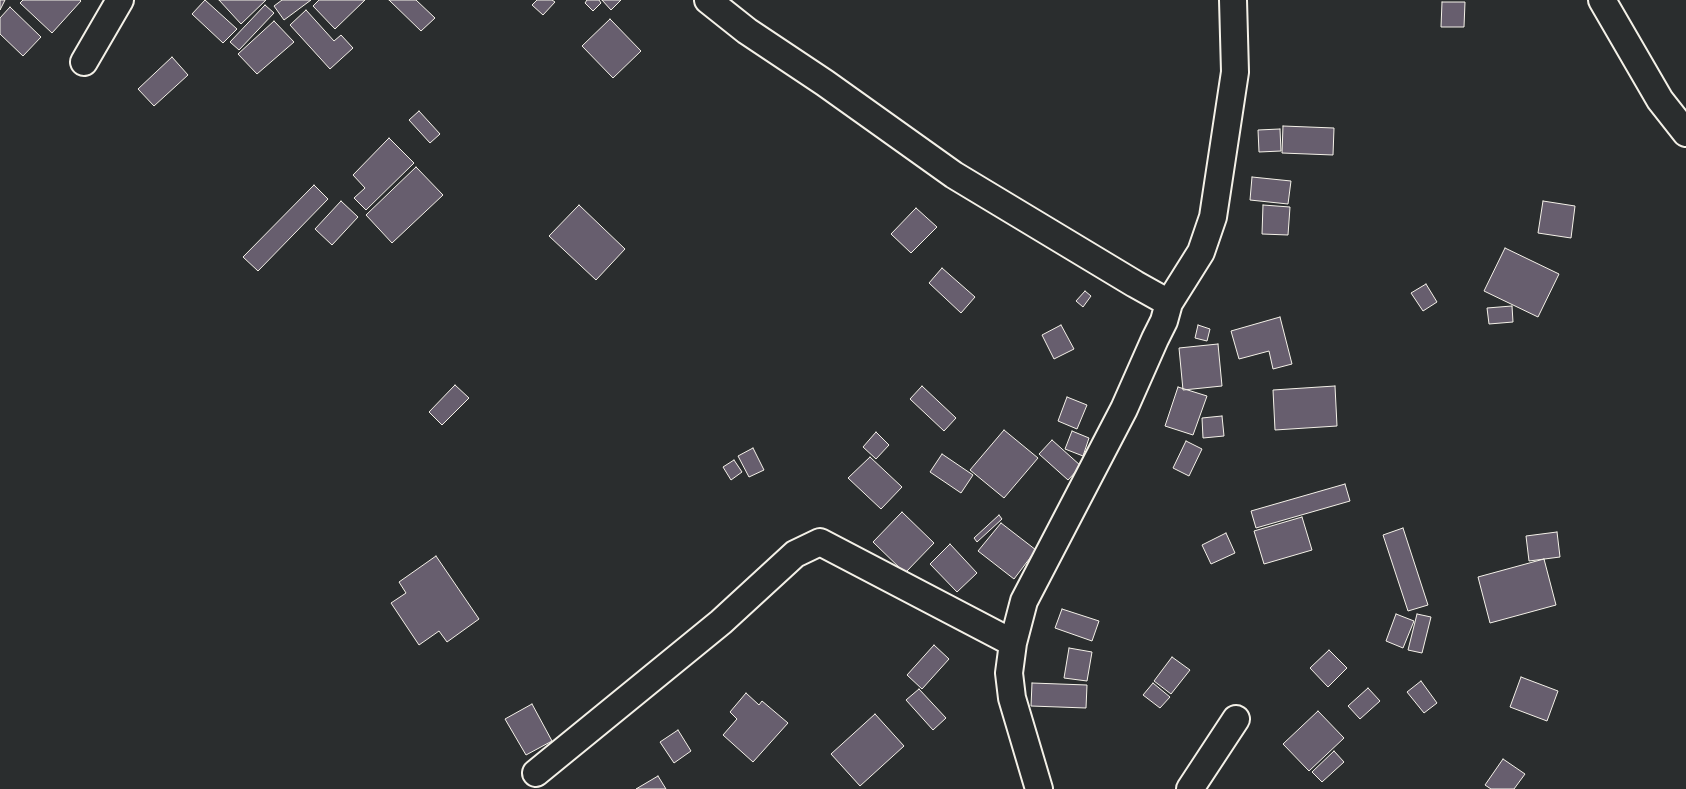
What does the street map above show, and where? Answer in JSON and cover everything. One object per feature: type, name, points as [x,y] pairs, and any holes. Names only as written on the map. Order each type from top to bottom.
[{"type":"street","points":[[84,62],[120,0]]},
{"type":"street","points":[[708,0],[747,31],[825,83],[954,175],[1169,303]]},
{"type":"street","points":[[1039,789],[1012,698],[1009,673],[1013,643],[1024,601],[1124,410],[1164,321],[1169,303],[1201,252],[1213,217],[1235,72],[1233,0]]},
{"type":"street","points":[[1602,0],[1660,100],[1686,133]]},
{"type":"street","points":[[536,773],[721,622],[794,554],[820,542],[1013,643]]},
{"type":"street","points":[[1190,789],[1236,719]]},
{"type":"building","points":[[0,0],[5,0],[0,10]]},
{"type":"building","points":[[23,0],[81,1],[52,33],[20,3]]},
{"type":"building","points":[[205,0],[237,29],[223,43],[192,14]]},
{"type":"building","points":[[219,0],[266,0],[241,24]]},
{"type":"building","points":[[282,0],[311,0],[284,20],[274,6]]},
{"type":"building","points":[[319,0],[365,0],[335,29],[313,6]]},
{"type":"building","points":[[389,0],[416,0],[435,18],[421,31]]},
{"type":"building","points":[[537,0],[552,0],[555,2],[543,15],[532,5]]},
{"type":"building","points":[[587,0],[599,0],[601,3],[593,11],[585,3]]},
{"type":"building","points":[[602,0],[621,0],[611,10]]},
{"type":"building","points":[[1442,2],[1465,2],[1464,27],[1441,27]]},
{"type":"building","points":[[265,5],[274,13],[239,50],[230,42]]},
{"type":"building","points":[[10,7],[41,37],[23,56],[0,34],[0,18]]},
{"type":"building","points":[[306,10],[334,41],[341,35],[353,48],[330,69],[290,25]]},
{"type":"building","points":[[610,19],[641,51],[613,78],[582,46]]},
{"type":"building","points":[[274,21],[294,42],[257,74],[238,54]]},
{"type":"building","points":[[172,57],[188,75],[154,106],[138,89]]},
{"type":"building","points":[[419,111],[440,134],[430,143],[409,120]]},
{"type":"building","points":[[1283,126],[1334,128],[1333,155],[1282,153]]},
{"type":"building","points":[[1280,129],[1281,151],[1259,152],[1258,130]]},
{"type":"building","points":[[389,138],[414,163],[366,210],[354,198],[365,188],[353,175]]},
{"type":"building","points":[[416,167],[443,195],[392,243],[366,215]]},
{"type":"building","points":[[1252,177],[1291,181],[1288,204],[1250,200]]},
{"type":"building","points":[[314,185],[328,199],[258,271],[243,257]]},
{"type":"building","points":[[341,201],[358,217],[332,245],[315,229]]},
{"type":"building","points":[[1543,201],[1575,206],[1571,238],[1538,233]]},
{"type":"building","points":[[579,205],[625,249],[596,280],[549,236]]},
{"type":"building","points":[[1263,205],[1290,207],[1288,235],[1262,234]]},
{"type":"building","points":[[916,208],[937,227],[911,253],[891,234]]},
{"type":"building","points":[[1505,248],[1559,274],[1538,317],[1484,291]]},
{"type":"building","points":[[942,268],[975,297],[961,313],[929,283]]},
{"type":"building","points":[[1426,284],[1437,302],[1423,311],[1411,293]]},
{"type":"building","points":[[1085,291],[1091,296],[1083,307],[1076,301]]},
{"type":"building","points":[[1512,306],[1513,322],[1489,324],[1487,308]]},
{"type":"building","points":[[1280,317],[1292,364],[1273,369],[1269,351],[1239,359],[1231,331]]},
{"type":"building","points":[[1061,325],[1074,349],[1054,359],[1042,335]]},
{"type":"building","points":[[1198,325],[1210,329],[1207,341],[1195,338]]},
{"type":"building","points":[[1218,344],[1222,386],[1183,390],[1179,348]]},
{"type":"building","points":[[455,385],[469,398],[442,425],[429,412]]},
{"type":"building","points":[[922,386],[956,418],[944,431],[910,399]]},
{"type":"building","points":[[1335,386],[1337,426],[1275,430],[1273,390]]},
{"type":"building","points":[[1178,387],[1207,396],[1193,435],[1165,426]]},
{"type":"building","points":[[1067,397],[1087,405],[1077,429],[1058,421]]},
{"type":"building","points":[[1222,416],[1224,436],[1203,438],[1202,418]]},
{"type":"building","points":[[1004,430],[1038,458],[1004,498],[970,470]]},
{"type":"building","points":[[1072,431],[1089,438],[1083,456],[1065,449]]},
{"type":"building","points":[[876,432],[889,445],[876,459],[863,447]]},
{"type":"building","points":[[1052,440],[1081,466],[1068,480],[1039,454]]},
{"type":"building","points":[[1186,441],[1202,449],[1189,476],[1173,468]]},
{"type":"building","points":[[753,448],[764,470],[749,477],[738,456]]},
{"type":"building","points":[[942,454],[973,475],[961,493],[930,472]]},
{"type":"building","points":[[870,457],[902,487],[881,509],[848,478]]},
{"type":"building","points":[[734,460],[742,472],[731,480],[723,467]]},
{"type":"building","points":[[1345,484],[1350,501],[1256,528],[1251,511]]},
{"type":"building","points":[[902,512],[934,543],[905,573],[873,542]]},
{"type":"building","points":[[999,515],[1002,519],[977,542],[974,538]]},
{"type":"building","points":[[1302,517],[1312,550],[1264,564],[1254,531]]},
{"type":"building","points":[[1001,523],[1036,550],[1014,579],[978,551]]},
{"type":"building","points":[[1403,528],[1428,605],[1408,611],[1383,535]]},
{"type":"building","points":[[1557,532],[1560,557],[1529,561],[1526,536]]},
{"type":"building","points":[[1226,533],[1235,553],[1211,564],[1202,545]]},
{"type":"building","points":[[950,544],[977,573],[957,592],[930,564]]},
{"type":"building","points":[[436,556],[479,619],[447,642],[439,631],[419,645],[391,603],[406,593],[399,582]]},
{"type":"building","points":[[1544,559],[1556,605],[1490,623],[1478,577]]},
{"type":"building","points":[[1062,609],[1099,621],[1092,641],[1055,628]]},
{"type":"building","points":[[1396,614],[1414,621],[1403,648],[1386,641]]},
{"type":"building","points":[[1417,614],[1431,617],[1422,653],[1408,650]]},
{"type":"building","points":[[934,645],[949,659],[922,689],[907,675]]},
{"type":"building","points":[[1069,648],[1092,652],[1087,681],[1064,678]]},
{"type":"building","points":[[1329,650],[1347,668],[1328,687],[1310,668]]},
{"type":"building","points":[[1172,657],[1190,670],[1171,694],[1154,681]]},
{"type":"building","points":[[1521,677],[1558,691],[1547,721],[1510,707]]},
{"type":"building","points":[[1421,681],[1437,703],[1424,713],[1407,692]]},
{"type":"building","points":[[1032,683],[1087,685],[1086,708],[1031,706]]},
{"type":"building","points":[[1153,683],[1170,697],[1160,708],[1143,695]]},
{"type":"building","points":[[1368,688],[1380,701],[1360,719],[1348,706]]},
{"type":"building","points":[[919,689],[946,718],[933,730],[906,700]]},
{"type":"building","points":[[746,693],[759,705],[762,701],[788,723],[753,762],[723,735],[737,719],[730,712]]},
{"type":"building","points":[[532,704],[552,741],[526,755],[505,719]]},
{"type":"building","points":[[1318,711],[1344,738],[1309,771],[1283,744]]},
{"type":"building","points":[[875,714],[904,746],[860,786],[831,754]]},
{"type":"building","points":[[678,730],[691,751],[674,763],[660,742]]},
{"type":"building","points":[[1334,751],[1344,762],[1322,782],[1312,772]]},
{"type":"building","points":[[1503,759],[1525,774],[1514,789],[1491,789],[1485,785]]},
{"type":"building","points":[[658,776],[666,789],[636,789]]}]
